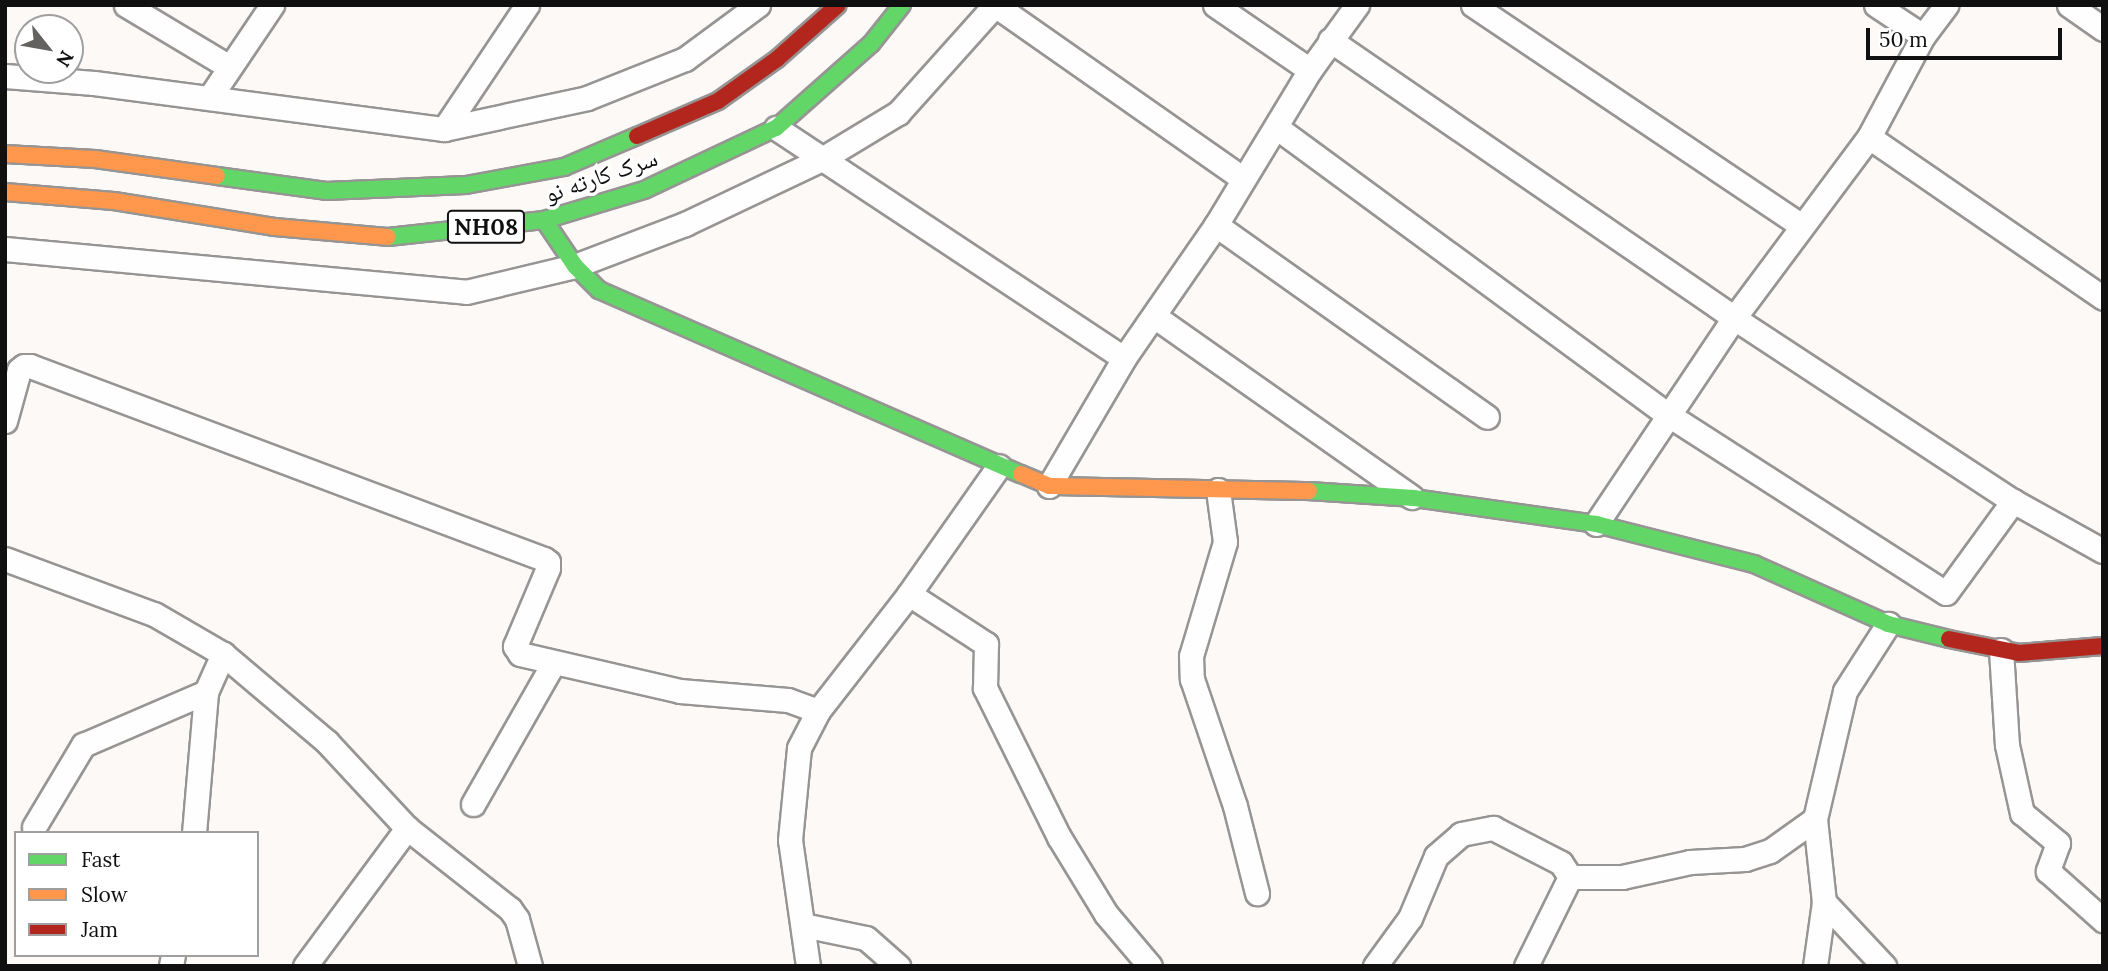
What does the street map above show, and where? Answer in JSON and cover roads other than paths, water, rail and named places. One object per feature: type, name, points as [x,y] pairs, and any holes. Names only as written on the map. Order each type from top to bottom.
[{"type":"main road","name":"سرک کارته نو","points":[[5,154],[95,159],[326,191],[466,185],[564,167],[718,101],[777,59],[838,5]]},
{"type":"main road","name":"سرک کارته نو","points":[[5,192],[114,201],[274,227],[383,238],[544,220],[644,190],[776,128],[871,44],[902,5]]},
{"type":"main road","points":[[544,220],[575,266],[599,290],[703,333],[1049,486],[1301,489],[1414,498],[1596,524],[1754,564],[1888,624],[1926,635],[2019,653],[2103,646]]},
{"type":"street","points":[[126,5],[228,66]]},
{"type":"street","points":[[209,97],[272,5]]},
{"type":"street","points":[[444,129],[527,5]]},
{"type":"street","points":[[5,76],[209,97],[444,129],[587,98],[685,59],[758,5]]},
{"type":"street","points":[[5,249],[466,292],[575,266],[685,224],[822,159],[898,113],[995,5],[1242,178]]},
{"type":"street","points":[[1215,5],[1310,70]]},
{"type":"street","points":[[1049,486],[1124,358],[1216,225],[1242,178],[1310,70],[1357,5]]},
{"type":"street","points":[[1473,5],[1801,225]]},
{"type":"street","points":[[1876,5],[1923,36]]},
{"type":"street","points":[[1596,524],[1667,414],[1734,318],[1869,137],[1923,36],[1946,5]]},
{"type":"street","points":[[2069,5],[2103,29]]},
{"type":"street","points":[[1330,40],[1734,318],[2013,500],[2103,551]]},
{"type":"street","points":[[1276,127],[1667,414],[1946,593],[2013,500]]},
{"type":"street","points":[[776,128],[1124,358]]},
{"type":"street","points":[[1869,137],[2103,298]]},
{"type":"street","points":[[1216,225],[1488,417]]},
{"type":"street","points":[[1154,316],[1414,498]]},
{"type":"street","points":[[5,421],[19,370],[23,366],[30,366],[544,559],[548,562],[548,568],[516,651],[552,664],[680,691],[788,700],[818,711]]},
{"type":"street","points":[[808,966],[790,840],[800,748],[818,711],[909,594],[999,466]]},
{"type":"street","points":[[1218,490],[1225,541],[1191,656],[1192,679],[1234,806],[1257,893]]},
{"type":"street","points":[[5,559],[155,614],[223,654],[327,742],[407,828],[510,908],[517,919],[530,966]]},
{"type":"street","points":[[909,594],[986,644],[985,688],[1059,836],[1105,915],[1150,966]]},
{"type":"street","points":[[1815,966],[1825,902],[1815,819],[1845,691],[1888,624]]},
{"type":"street","points":[[2001,650],[2007,745],[2022,813],[2058,843],[2048,871],[2103,920]]},
{"type":"street","points":[[194,831],[206,692],[223,654]]},
{"type":"street","points":[[473,804],[552,664]]},
{"type":"street","points":[[34,827],[83,745],[206,692]]},
{"type":"street","points":[[1570,877],[1622,877],[1690,862],[1745,859],[1770,851],[1815,819]]},
{"type":"street","points":[[305,966],[407,828]]},
{"type":"street","points":[[1376,966],[1410,918],[1436,856],[1461,834],[1493,828],[1562,863],[1570,877]]},
{"type":"street","points":[[1526,966],[1570,877]]},
{"type":"street","points":[[1825,902],[1884,966]]},
{"type":"street","points":[[803,925],[866,938],[898,966]]}]
